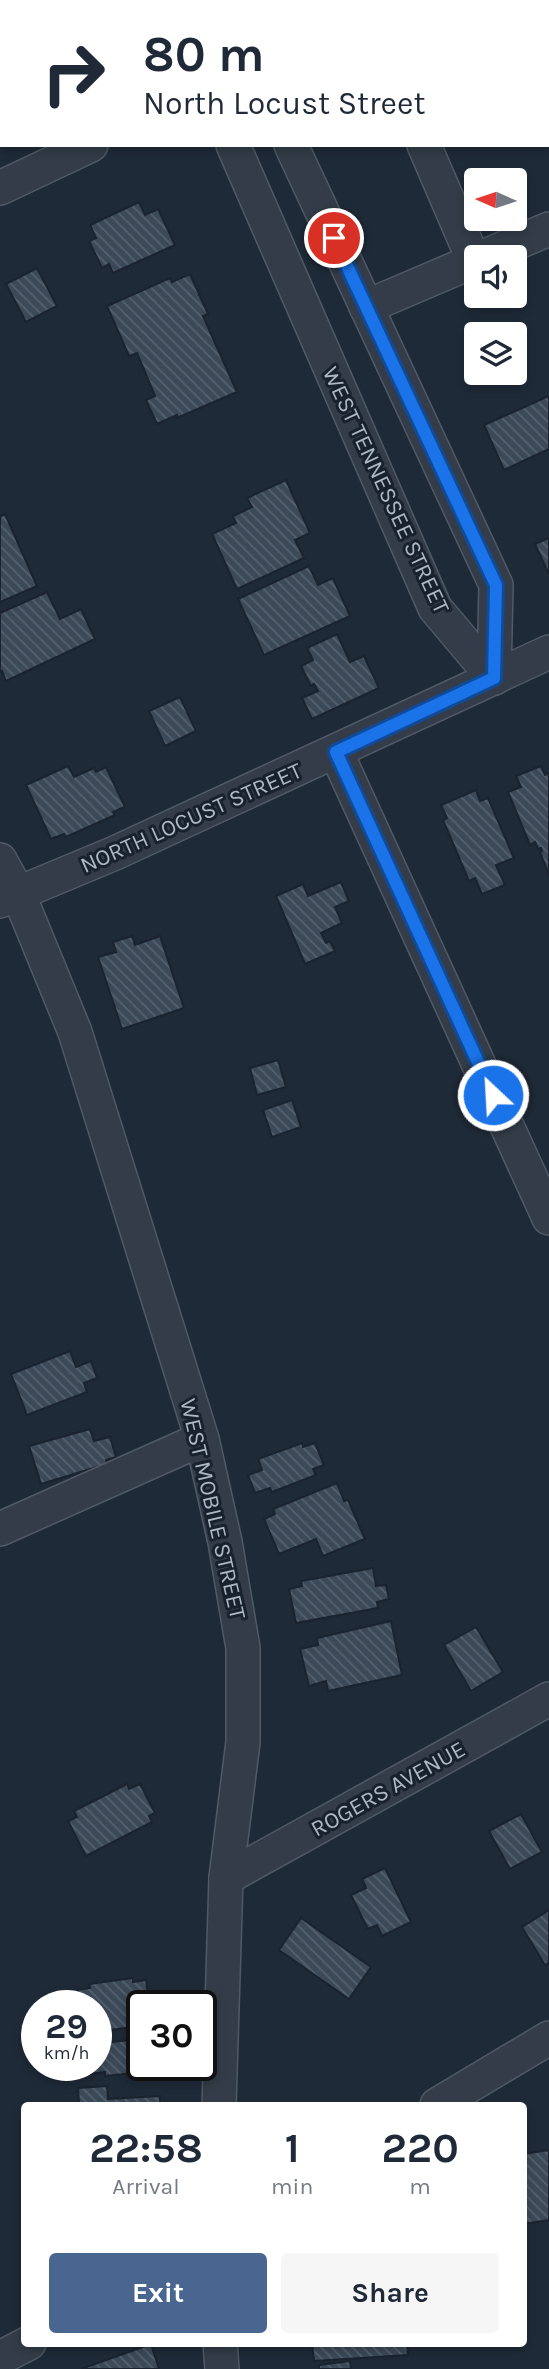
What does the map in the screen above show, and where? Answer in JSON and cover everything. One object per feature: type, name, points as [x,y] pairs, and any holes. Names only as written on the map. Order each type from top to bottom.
[{"type":"street","points":[[0,188],[87,147]]},
{"type":"street","name":"WEST TENNESSEE STREET","points":[[234,147],[435,608],[494,678]]},
{"type":"street","points":[[292,147],[496,585],[494,678]]},
{"type":"street","points":[[425,147],[471,245]]},
{"type":"street","points":[[512,245],[549,229]]},
{"type":"street","points":[[366,307],[464,266]]},
{"type":"street","name":"NORTH LOCUST STREET","points":[[9,897],[115,853],[549,652]]},
{"type":"street","points":[[336,752],[549,1218]]},
{"type":"street","name":"WEST MOBILE STREET","points":[[0,860],[9,897],[75,1032],[202,1439],[225,1542],[243,1648],[243,1742],[226,1878],[219,2102]]},
{"type":"street","points":[[0,1529],[202,1439]]},
{"type":"street","name":"ROGERS AVENUE","points":[[226,1878],[549,1699]]},
{"type":"street","points":[[442,2102],[549,2038]]},
{"type":"street","points":[[0,2357],[21,2347]]},
{"type":"street","points":[[220,2347],[222,2369]]},
{"type":"building","points":[[139,202],[145,215],[158,209],[175,245],[113,273],[109,264],[102,268],[89,241],[96,238],[90,225]]},
{"type":"building","points":[[37,268],[57,306],[26,322],[6,284]]},
{"type":"building","points":[[190,274],[208,314],[203,316],[237,392],[157,424],[146,400],[155,396],[137,353],[129,356],[107,306],[170,278],[172,282]]},
{"type":"building","points":[[549,396],[549,449],[504,470],[484,425]]},
{"type":"building","points":[[286,480],[310,533],[295,540],[304,558],[237,589],[212,534],[236,523],[233,516],[252,507],[247,498]]},
{"type":"building","points":[[5,514],[37,586],[0,602],[0,517]]},
{"type":"building","points":[[549,538],[549,574],[535,544]]},
{"type":"building","points":[[309,566],[318,585],[333,578],[350,616],[264,655],[238,599]]},
{"type":"building","points":[[47,592],[60,619],[81,609],[95,639],[6,681],[2,671],[0,672],[0,613]]},
{"type":"building","points":[[337,634],[350,662],[364,656],[379,688],[312,719],[302,698],[318,691],[314,684],[311,686],[301,666],[313,660],[307,648]]},
{"type":"building","points":[[180,697],[196,731],[165,746],[149,711]]},
{"type":"building","points":[[68,766],[74,777],[94,768],[96,772],[106,767],[125,807],[113,812],[115,815],[66,837],[64,834],[51,839],[26,785]]},
{"type":"building","points":[[541,766],[545,775],[549,773],[549,875],[541,848],[538,849],[535,842],[530,845],[508,792],[521,787],[516,776]]},
{"type":"building","points":[[476,790],[480,801],[488,798],[514,858],[496,865],[505,885],[482,894],[475,878],[469,881],[443,820],[447,818],[441,805]]},
{"type":"building","points":[[341,882],[349,901],[335,907],[342,923],[321,933],[326,943],[330,941],[335,951],[305,964],[276,896],[303,884],[308,896]]},
{"type":"building","points":[[132,936],[135,945],[160,936],[184,1008],[122,1029],[98,957],[116,952],[113,942]]},
{"type":"building","points":[[278,1060],[286,1087],[257,1095],[250,1068]]},
{"type":"building","points":[[292,1100],[301,1127],[272,1137],[263,1110]]},
{"type":"building","points":[[70,1351],[76,1367],[91,1361],[97,1378],[84,1383],[87,1392],[27,1415],[11,1374]]},
{"type":"building","points":[[90,1429],[94,1441],[110,1437],[116,1457],[106,1460],[107,1464],[41,1484],[29,1446]]},
{"type":"building","points":[[302,1443],[303,1447],[315,1443],[324,1465],[313,1469],[316,1475],[272,1492],[270,1488],[255,1493],[248,1475],[262,1470],[258,1459]]},
{"type":"building","points":[[337,1483],[344,1501],[348,1500],[365,1539],[323,1556],[316,1539],[279,1554],[264,1519],[275,1514],[273,1509]]},
{"type":"building","points":[[373,1568],[376,1586],[386,1585],[389,1599],[377,1602],[378,1608],[296,1623],[289,1589],[302,1586],[301,1581]]},
{"type":"building","points":[[391,1621],[402,1675],[328,1691],[326,1681],[309,1686],[300,1649],[318,1645],[317,1638]]},
{"type":"building","points":[[476,1627],[503,1672],[471,1691],[444,1645]]},
{"type":"building","points":[[127,1784],[129,1789],[140,1784],[155,1813],[149,1816],[152,1822],[86,1856],[68,1821],[77,1817],[74,1811]]},
{"type":"building","points":[[521,1814],[542,1852],[510,1869],[489,1831]]},
{"type":"building","points":[[385,1868],[411,1922],[382,1936],[377,1925],[368,1929],[351,1895],[366,1888],[362,1879]]},
{"type":"building","points":[[549,1910],[549,1963],[545,1965],[522,1927]]},
{"type":"building","points":[[301,1918],[371,1967],[349,1999],[279,1950]]},
{"type":"building","points":[[133,1978],[133,1982],[146,1980],[148,1990],[126,1990],[126,2028],[112,2030],[112,1990],[77,1990],[90,1988],[89,1984]]},
{"type":"building","points":[[126,2040],[126,2074],[112,2075],[112,2042]]},
{"type":"building","points":[[107,2086],[108,2099],[160,2096],[160,2102],[79,2102],[78,2088]]},
{"type":"building","points":[[549,2150],[549,2220],[527,2223],[527,2153]]},
{"type":"building","points":[[143,2347],[152,2347],[159,2369],[81,2369]]},
{"type":"building","points":[[312,2347],[407,2347],[408,2355],[314,2361]]},
{"type":"building","points":[[350,2361],[351,2369],[319,2369],[319,2365]]},
{"type":"route","points":[[334,238],[496,585],[494,678],[336,752],[493,1095]]}]
